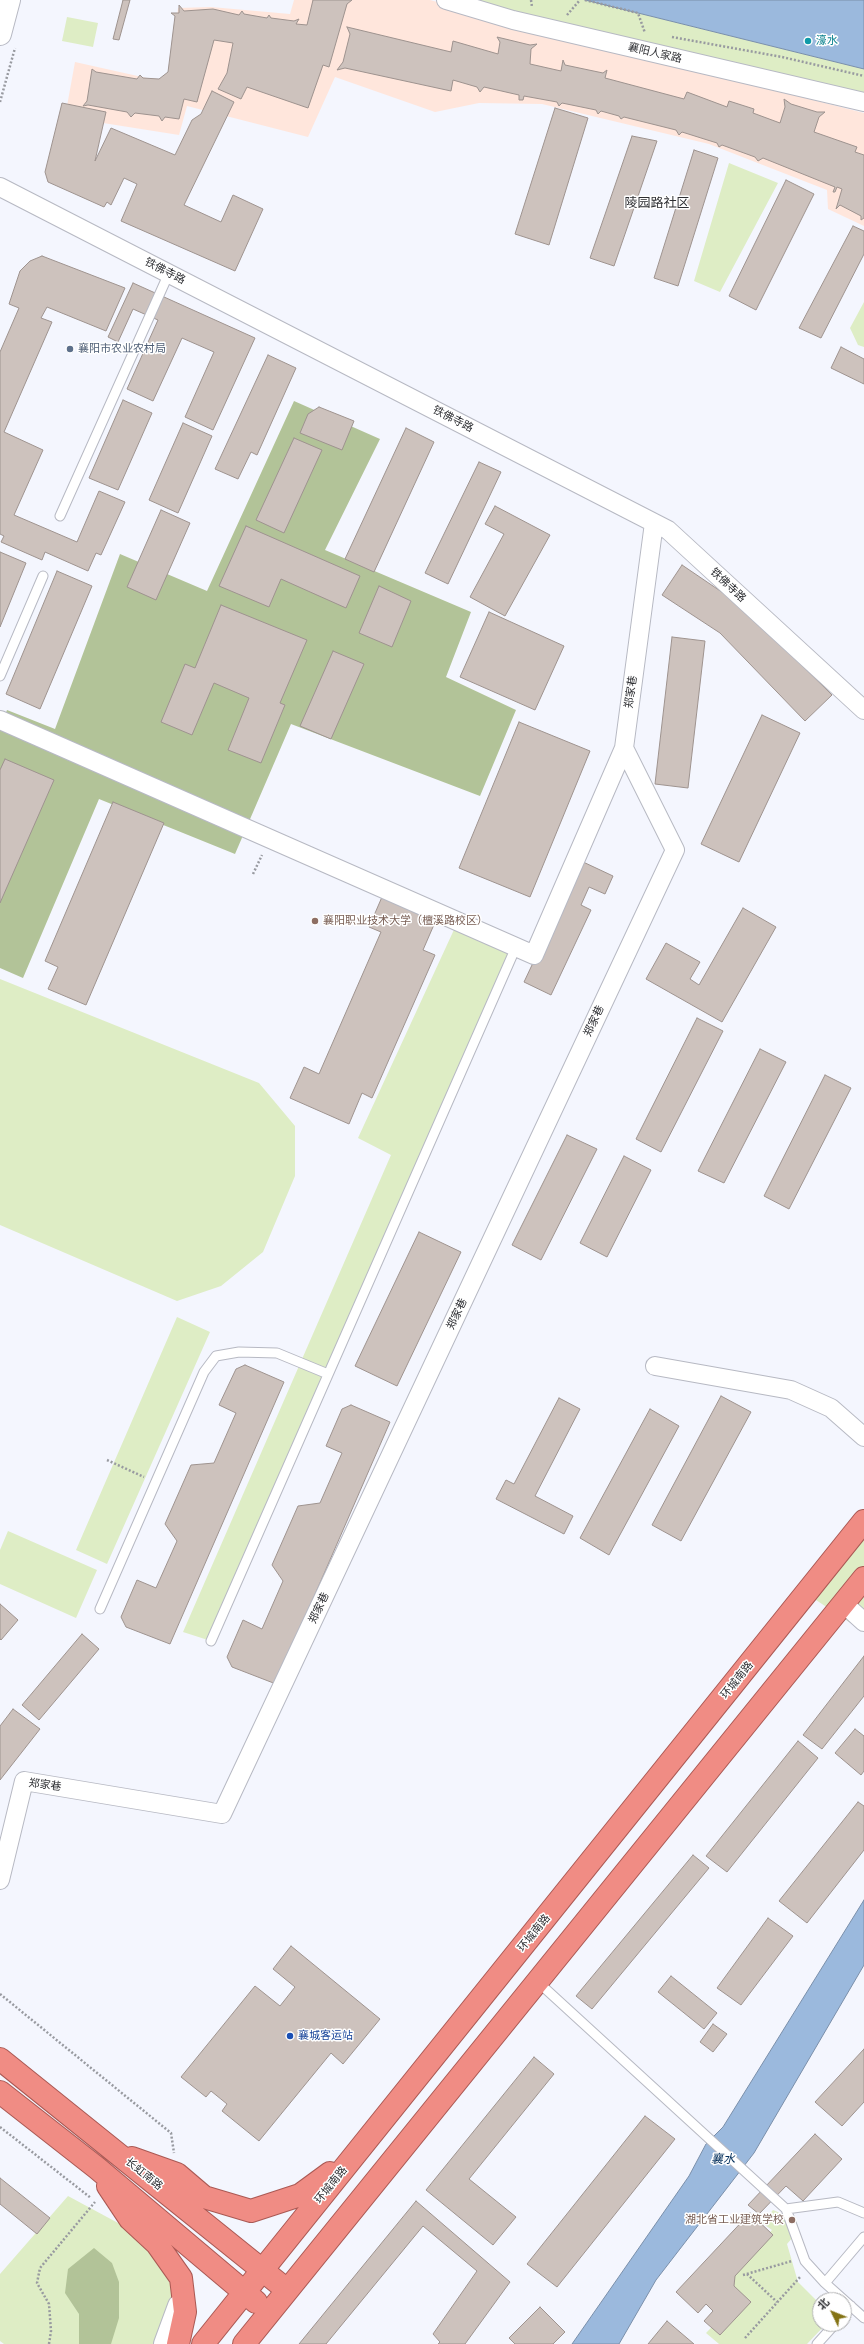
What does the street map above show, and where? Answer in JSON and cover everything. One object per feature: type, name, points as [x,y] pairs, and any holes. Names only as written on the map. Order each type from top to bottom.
[{"type":"highway","name":"环城南路","points":[[203,2344],[864,1522]]},
{"type":"highway","points":[[244,2344],[864,1578]]},
{"type":"highway","name":"长虹南路","points":[[0,2059],[288,2290]]},
{"type":"highway","points":[[0,2092],[97,2168],[246,2292],[269,2313]]},
{"type":"highway","points":[[117,2153],[177,2174],[204,2197],[251,2211],[300,2195],[360,2150]]},
{"type":"highway","points":[[97,2168],[130,2219],[157,2244],[181,2278],[185,2312],[178,2344]]},
{"type":"street","points":[[8,38],[9,0]]},
{"type":"street","name":"襄阳人家路","points":[[446,0],[513,20],[864,102]]},
{"type":"street","name":"铁佛寺路","points":[[0,187],[668,530],[864,710]]},
{"type":"street","name":"郑家巷","points":[[0,1880],[24,1781],[222,1814],[675,850],[624,748],[654,523]]},
{"type":"street","points":[[0,720],[534,955],[624,748]]},
{"type":"street","points":[[655,1366],[791,1390],[831,1408],[864,1437]]},
{"type":"street","points":[[843,1604],[864,1622]]},
{"type":"street","points":[[165,2344],[183,2296]]},
{"type":"lane","points":[[60,516],[169,273]]},
{"type":"lane","points":[[0,676],[43,576]]},
{"type":"lane","points":[[210,1641],[516,947]]},
{"type":"lane","points":[[100,1609],[204,1372],[216,1356],[239,1352],[277,1353],[328,1374]]},
{"type":"lane","points":[[537,1981],[786,2209],[804,2258],[825,2283],[835,2292]]},
{"type":"lane","points":[[786,2209],[838,2202],[864,2213]]},
{"type":"lane","points":[[825,2283],[864,2237]]},
{"type":"lane","points":[[852,2307],[864,2318]]},
{"type":"lane","points":[[817,2344],[828,2332]]},
{"type":"path","points":[[531,0],[532,7],[538,9]]},
{"type":"path","points":[[560,14],[566,16],[580,0]]},
{"type":"path","points":[[585,0],[638,13],[645,32],[653,34]]},
{"type":"path","points":[[668,37],[782,57],[864,76]]},
{"type":"path","points":[[0,102],[8,38]]},
{"type":"path","points":[[106,1460],[156,1482]]},
{"type":"path","points":[[0,1994],[171,2133],[177,2174]]},
{"type":"path","points":[[0,2127],[96,2202],[103,2205]]},
{"type":"path","points":[[49,2344],[51,2332],[49,2304],[37,2283],[40,2268],[96,2202]]},
{"type":"path","points":[[742,2275],[804,2258]]},
{"type":"path","points":[[745,2338],[810,2266]]},
{"type":"path","points":[[747,2274],[777,2302]]},
{"type":"shaded area","points":[[294,0],[430,0],[528,27],[864,113],[864,226],[828,209],[827,190],[709,144],[542,104],[479,103],[435,112],[335,77],[308,137],[187,106],[179,135],[65,117],[75,62],[169,83],[178,8],[211,7],[290,14]]},
{"type":"green space","points":[[455,0],[585,0],[864,69],[864,106]]},
{"type":"green space","points":[[67,17],[98,23],[93,47],[62,41]]},
{"type":"green space","points":[[729,163],[778,183],[720,292],[694,281]]},
{"type":"green space","points":[[864,302],[864,347],[858,345],[850,328]]},
{"type":"green space","points":[[294,401],[380,439],[325,550],[471,612],[446,677],[516,710],[480,796],[291,724],[235,854],[99,799],[23,978],[0,968],[0,727],[7,710],[55,729],[120,554],[207,591]]},
{"type":"green space","points":[[458,921],[516,947],[211,1641],[183,1632],[391,1155],[358,1138]]},
{"type":"green space","points":[[0,979],[259,1083],[295,1126],[295,1176],[263,1252],[221,1286],[177,1301],[0,1225]]},
{"type":"green space","points":[[177,1317],[210,1332],[107,1564],[76,1550]]},
{"type":"green space","points":[[864,1521],[864,1632],[807,1594]]},
{"type":"green space","points":[[8,1531],[97,1570],[76,1618],[0,1584],[0,1550]]},
{"type":"green space","points":[[68,2196],[157,2244],[181,2278],[178,2344],[4,2344],[0,2341],[0,2274]]},
{"type":"green space","points":[[773,2210],[796,2220],[799,2230],[787,2244],[798,2282],[812,2296],[812,2332],[818,2332],[807,2344],[719,2344],[706,2333],[740,2298],[730,2289],[730,2274],[772,2230],[762,2223]]},
{"type":"green space","points":[[94,2248],[112,2263],[119,2282],[119,2318],[111,2344],[79,2344],[79,2314],[65,2293],[68,2269]]},
{"type":"water","name":"濠水","points":[[585,0],[864,0],[864,69],[638,13]]},
{"type":"water","name":"襄水","points":[[864,1900],[864,1965],[754,2153],[656,2280],[619,2344],[572,2344],[689,2176],[706,2144],[723,2127]]},
{"type":"building","points":[[123,0],[130,0],[119,40],[113,39]]},
{"type":"building","points":[[313,0],[352,0],[347,4],[329,67],[323,65],[308,108],[247,87],[241,99],[218,89],[227,73],[233,43],[214,40],[197,102],[184,99],[179,119],[165,117],[162,121],[159,116],[135,113],[131,117],[127,112],[88,105],[83,106],[87,101],[92,69],[96,72],[137,79],[140,75],[143,78],[159,79],[168,72],[175,16],[171,13],[179,13],[179,5],[184,11],[213,9],[239,15],[242,11],[244,14],[267,18],[269,15],[271,18],[294,21],[299,19],[296,24],[307,25]]},
{"type":"building","points":[[347,27],[451,52],[453,41],[498,54],[500,42],[497,37],[530,45],[537,44],[531,49],[530,64],[561,71],[563,60],[565,65],[603,73],[607,70],[605,78],[684,99],[687,92],[727,107],[729,101],[754,109],[753,113],[780,123],[785,107],[784,99],[791,104],[817,112],[825,112],[819,117],[814,132],[857,147],[855,152],[864,155],[864,218],[861,220],[861,216],[840,205],[836,209],[842,189],[837,187],[835,192],[833,192],[835,187],[763,158],[758,161],[755,157],[722,145],[719,147],[717,143],[682,132],[679,135],[676,130],[624,117],[621,119],[619,116],[601,111],[598,114],[596,110],[562,103],[559,106],[557,102],[524,96],[523,100],[519,100],[519,95],[484,87],[480,92],[477,87],[453,80],[451,91],[345,68],[337,70],[343,62],[350,34]]},
{"type":"building","points":[[212,91],[234,102],[184,205],[221,222],[233,195],[263,209],[235,271],[121,221],[137,184],[124,178],[111,205],[107,202],[104,207],[48,182],[45,172],[62,103],[106,112],[95,161],[111,128],[175,155],[192,120],[201,114]]},
{"type":"building","points":[[555,108],[588,118],[549,245],[515,234]]},
{"type":"building","points":[[632,136],[657,141],[614,266],[590,258]]},
{"type":"building","points":[[694,150],[718,158],[678,286],[654,278]]},
{"type":"building","points":[[786,180],[814,194],[756,310],[729,296]]},
{"type":"building","points":[[853,226],[864,231],[864,254],[821,338],[799,328]]},
{"type":"building","points":[[42,256],[125,288],[106,331],[47,307],[41,318],[52,322],[4,432],[43,450],[14,515],[77,542],[99,491],[125,502],[101,555],[96,553],[88,571],[45,552],[42,560],[1,542],[4,536],[0,534],[0,352],[19,308],[9,304],[20,271],[30,261]]},
{"type":"building","points":[[133,283],[255,338],[213,430],[185,417],[214,352],[182,338],[153,401],[127,389],[158,320],[133,309],[118,342],[108,337]]},
{"type":"building","points":[[841,347],[864,359],[864,384],[831,368]]},
{"type":"building","points":[[268,355],[296,368],[257,455],[251,452],[238,479],[215,469]]},
{"type":"building","points":[[123,400],[152,413],[118,490],[89,478]]},
{"type":"building","points":[[319,407],[354,421],[342,450],[300,433],[308,414]]},
{"type":"building","points":[[183,423],[212,436],[178,513],[149,500]]},
{"type":"building","points":[[406,428],[434,442],[374,572],[345,559]]},
{"type":"building","points":[[294,438],[322,450],[284,533],[256,520]]},
{"type":"building","points":[[479,462],[501,472],[448,584],[425,573]]},
{"type":"building","points":[[495,506],[550,535],[505,616],[470,597],[504,534],[485,524]]},
{"type":"building","points":[[161,510],[190,523],[156,600],[127,587]]},
{"type":"building","points":[[246,526],[360,576],[346,608],[281,579],[269,607],[219,586]]},
{"type":"building","points":[[0,552],[26,563],[0,627]]},
{"type":"building","points":[[682,565],[741,605],[832,695],[805,721],[720,633],[662,595]]},
{"type":"building","points":[[57,571],[92,586],[40,709],[6,694]]},
{"type":"building","points":[[379,586],[411,601],[392,647],[359,633]]},
{"type":"building","points":[[221,605],[307,640],[280,703],[285,705],[261,763],[228,750],[249,698],[214,683],[192,735],[161,722],[185,664],[195,668]]},
{"type":"building","points":[[489,612],[564,646],[535,710],[460,677]]},
{"type":"building","points":[[672,637],[705,641],[688,788],[655,784]]},
{"type":"building","points":[[333,651],[364,664],[331,739],[300,726]]},
{"type":"building","points":[[762,715],[800,733],[739,862],[701,844]]},
{"type":"building","points":[[519,722],[590,751],[530,897],[459,868]]},
{"type":"building","points":[[5,759],[54,780],[0,903],[0,770]]},
{"type":"building","points":[[113,802],[164,823],[86,1005],[48,989],[58,967],[45,961]]},
{"type":"building","points":[[581,861],[613,876],[605,894],[589,887],[581,905],[591,910],[551,995],[524,982]]},
{"type":"building","points":[[382,897],[436,920],[423,950],[435,955],[372,1098],[362,1093],[349,1124],[290,1098],[304,1067],[319,1074],[381,932],[369,927]]},
{"type":"building","points":[[743,908],[776,927],[722,1022],[646,979],[666,943],[700,962],[690,979],[699,985]]},
{"type":"building","points":[[697,1018],[723,1031],[661,1152],[636,1139]]},
{"type":"building","points":[[760,1049],[786,1062],[724,1183],[698,1171]]},
{"type":"building","points":[[825,1075],[851,1088],[789,1209],[764,1196]]},
{"type":"building","points":[[567,1135],[597,1149],[541,1260],[512,1245]]},
{"type":"building","points":[[624,1156],[651,1170],[607,1257],[580,1243]]},
{"type":"building","points":[[419,1232],[461,1252],[397,1386],[355,1366]]},
{"type":"building","points":[[245,1365],[284,1382],[170,1644],[126,1627],[121,1617],[137,1580],[156,1588],[177,1541],[165,1524],[191,1465],[214,1463],[236,1413],[219,1405],[236,1369]]},
{"type":"building","points":[[721,1396],[751,1412],[681,1541],[652,1525]]},
{"type":"building","points":[[559,1398],[580,1409],[535,1496],[573,1516],[564,1534],[496,1499],[506,1480],[514,1484]]},
{"type":"building","points":[[351,1405],[390,1422],[276,1684],[232,1667],[227,1657],[243,1620],[262,1629],[283,1581],[272,1565],[298,1506],[320,1503],[342,1453],[326,1446],[342,1409]]},
{"type":"building","points":[[650,1409],[679,1426],[609,1555],[580,1538]]},
{"type":"building","points":[[0,1604],[18,1620],[1,1640],[0,1639]]},
{"type":"building","points":[[82,1634],[99,1649],[39,1720],[22,1705]]},
{"type":"building","points":[[864,1656],[864,1696],[822,1749],[803,1735]]},
{"type":"building","points":[[13,1709],[40,1729],[0,1780],[0,1726]]},
{"type":"building","points":[[855,1729],[864,1736],[864,1771],[861,1775],[835,1753]]},
{"type":"building","points":[[798,1741],[818,1758],[727,1872],[706,1856]]},
{"type":"building","points":[[858,1802],[864,1806],[864,1850],[807,1923],[779,1901]]},
{"type":"building","points":[[693,1855],[709,1868],[592,2009],[576,1996]]},
{"type":"building","points":[[768,1918],[793,1936],[741,2005],[717,1988]]},
{"type":"building","name":"襄城客运站","points":[[291,1946],[380,2019],[343,2064],[331,2053],[259,2141],[222,2111],[227,2104],[211,2091],[206,2097],[181,2077],[255,1986],[280,2006],[295,1987],[273,1969]]},
{"type":"building","points":[[671,1976],[717,2013],[704,2029],[658,1992]]},
{"type":"building","points":[[713,2024],[727,2034],[713,2052],[700,2042]]},
{"type":"building","points":[[864,2049],[864,2102],[842,2126],[815,2102]]},
{"type":"building","points":[[534,2057],[554,2074],[469,2179],[516,2217],[493,2245],[426,2190]]},
{"type":"building","points":[[645,2116],[675,2139],[557,2287],[527,2264]]},
{"type":"building","points":[[815,2134],[842,2159],[803,2201],[786,2186],[759,2214],[748,2205]]},
{"type":"building","points":[[0,2178],[50,2218],[37,2234],[0,2204]]},
{"type":"building","points":[[416,2201],[510,2282],[465,2344],[438,2344],[440,2342],[433,2334],[477,2271],[423,2226],[326,2344],[299,2344]]},
{"type":"building","points":[[750,2213],[773,2235],[735,2276],[734,2286],[751,2302],[720,2335],[704,2321],[713,2311],[706,2304],[698,2313],[676,2292]]},
{"type":"building","points":[[540,2307],[565,2332],[553,2344],[515,2344],[509,2338]]},
{"type":"building","points":[[667,2321],[694,2344],[648,2344]]},
{"type":"place","name":"濠水","points":[[808,41]]},
{"type":"place","name":"襄阳市农业农村局","points":[[70,349]]},
{"type":"place","name":"襄阳职业技术大学（檀溪路校区）","points":[[315,921]]},
{"type":"place","name":"襄城客运站","points":[[290,2036]]},
{"type":"place","name":"湖北省工业建筑学校","points":[[792,2220]]},
{"type":"district","name":"陵园路社区","points":[[657,203]]}]
